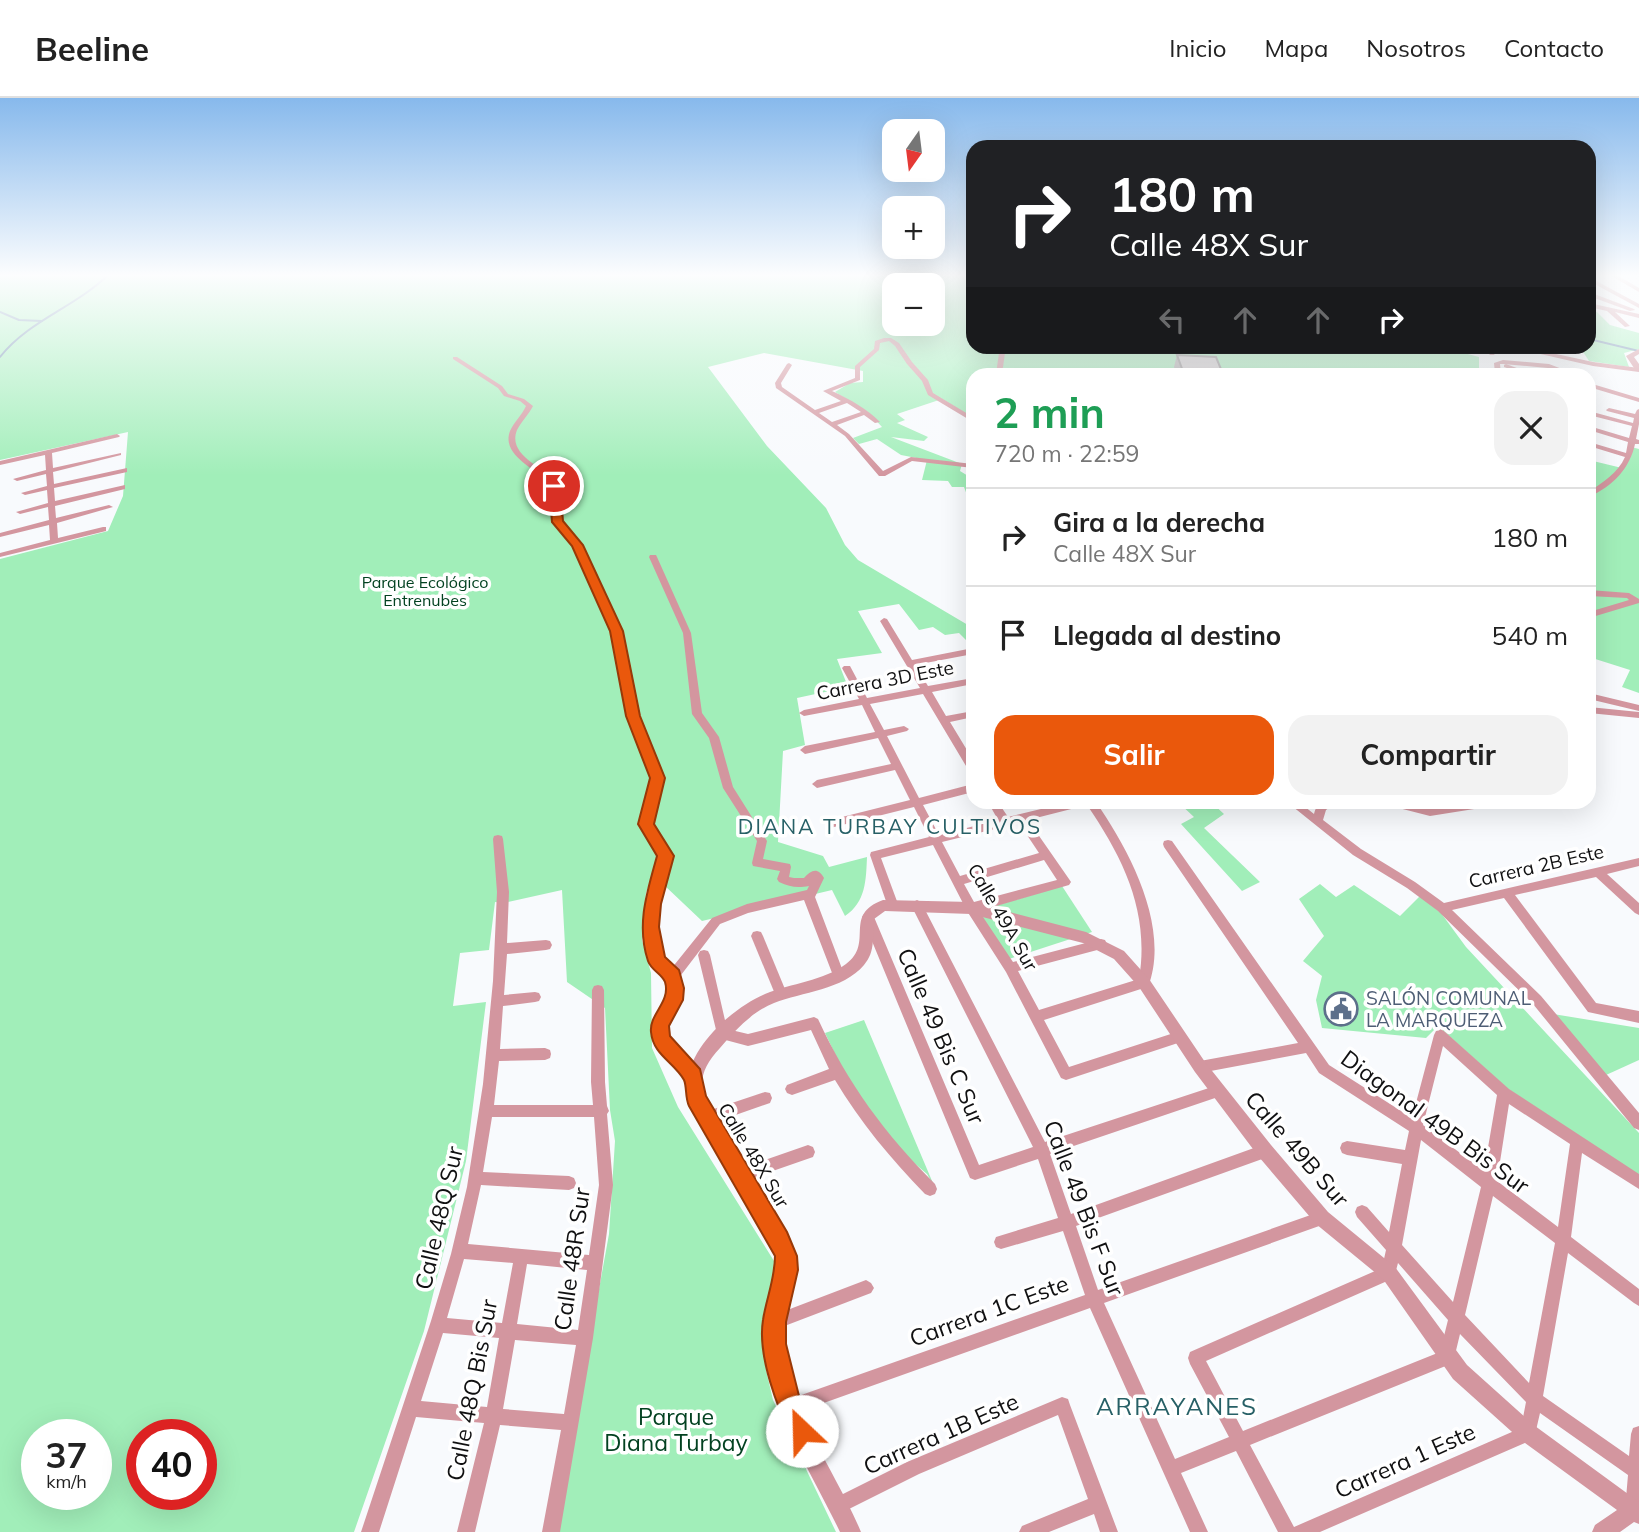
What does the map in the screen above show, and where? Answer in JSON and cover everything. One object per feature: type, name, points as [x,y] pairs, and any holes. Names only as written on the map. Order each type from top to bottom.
[{"type":"street","points":[[877,422],[867,412],[826,391],[858,379],[858,367],[877,349],[877,342],[884,341]]},
{"type":"street","points":[[893,341],[897,342],[909,364],[928,381],[930,394],[966,416]]},
{"type":"street","points":[[1546,354],[1593,364],[1639,369],[1636,354]]},
{"type":"street","points":[[455,358],[500,387],[506,395],[522,400],[530,406],[514,431],[514,446],[525,463],[553,481],[558,522],[577,545],[617,631],[633,716],[657,778],[646,824],[666,856],[652,904],[650,927],[657,961],[673,976]]},
{"type":"street","points":[[1498,368],[1500,362]]},
{"type":"street","points":[[1500,362],[1514,368]]},
{"type":"street","points":[[1500,362],[1555,368]]},
{"type":"street","points":[[1592,368],[1593,364]]},
{"type":"street","points":[[789,365],[778,383],[779,388],[817,411],[852,440],[878,471],[886,474],[911,459],[966,465]]},
{"type":"street","points":[[1596,386],[1639,400]]},
{"type":"street","points":[[817,411],[847,401]]},
{"type":"street","points":[[1596,490],[1620,474],[1636,442],[1634,425],[1638,414],[1609,410]]},
{"type":"street","points":[[832,424],[867,412]]},
{"type":"street","points":[[1596,416],[1634,425]]},
{"type":"street","points":[[1596,430],[1636,442]]},
{"type":"street","points":[[0,463],[117,436]]},
{"type":"street","points":[[1596,446],[1630,456]]},
{"type":"street","points":[[48,453],[54,541]]},
{"type":"street","points":[[17,479],[119,454]]},
{"type":"street","points":[[25,493],[124,470]]},
{"type":"street","points":[[20,512],[121,487]]},
{"type":"street","points":[[0,535],[109,508]]},
{"type":"street","points":[[0,555],[103,529]]},
{"type":"street","points":[[653,557],[687,633],[697,714],[713,737],[728,788],[762,841],[757,863],[786,867],[783,879],[793,883],[807,882],[814,874],[817,880],[810,894],[838,974]]},
{"type":"street","points":[[1596,594],[1629,596],[1636,601],[1596,613]]},
{"type":"street","points":[[884,621],[966,756]]},
{"type":"street","points":[[910,663],[966,653]]},
{"type":"street","name":"Calle 49A Sur","points":[[847,668],[971,908],[1010,968],[1066,1074],[1180,1037]]},
{"type":"street","name":"Carrera 3D Este","points":[[804,713],[966,682]]},
{"type":"street","points":[[1596,697],[1620,703],[1636,712]]},
{"type":"street","points":[[1596,710],[1636,712]]},
{"type":"street","points":[[944,720],[966,715]]},
{"type":"street","points":[[805,750],[904,729]]},
{"type":"street","points":[[817,783],[898,766]]},
{"type":"street","points":[[830,824],[966,790]]},
{"type":"street","points":[[997,809],[1005,821]]},
{"type":"street","points":[[892,905],[875,855],[1056,809]]},
{"type":"street","points":[[1035,1017],[1144,983],[1149,955],[1146,929],[1129,862],[1095,809]]},
{"type":"street","points":[[1302,809],[1357,852],[1411,884],[1442,908],[1537,1000],[1639,1124]]},
{"type":"street","points":[[1318,821],[1321,809]]},
{"type":"street","points":[[1419,809],[1430,812],[1449,809]]},
{"type":"street","points":[[971,908],[1065,882],[1021,818]]},
{"type":"street","name":"Calle 48Q Sur","points":[[370,1532],[459,1251],[474,1178],[498,1001],[505,877],[498,839]]},
{"type":"street","name":"Diagonal 49B Bis Sur","points":[[1168,844],[1307,1047],[1331,1074],[1416,1128],[1639,1298]]},
{"type":"street","points":[[958,881],[1048,855]]},
{"type":"street","name":"Carrera 2B Este","points":[[1442,908],[1639,862]]},
{"type":"street","points":[[1598,872],[1639,910]]},
{"type":"street","points":[[1507,893],[1592,1007],[1639,1017]]},
{"type":"street","points":[[810,894],[760,905],[716,921],[673,976],[674,1000],[660,1025],[661,1037],[668,1051],[694,1076],[697,1065],[722,1034],[749,1010],[781,994],[838,974],[864,953],[868,916],[877,907],[917,905],[971,908],[1101,944]]},
{"type":"street","name":"Calle 49 Bis F Sur","points":[[917,905],[1042,1150],[1093,1297],[1199,1532]]},
{"type":"street","name":"Calle 49 Bis C Sur","points":[[868,916],[977,1173],[1042,1150]]},
{"type":"street","points":[[757,936],[781,994]]},
{"type":"street","points":[[1010,968],[1101,944]]},
{"type":"street","name":"Calle 49B Sur","points":[[1101,944],[1119,955],[1144,983],[1218,1091],[1322,1218],[1389,1273],[1447,1357],[1481,1392],[1528,1433],[1637,1512]]},
{"type":"street","points":[[501,949],[546,945]]},
{"type":"street","points":[[704,955],[722,1034]]},
{"type":"street","name":"Calle 48R Sur","points":[[551,1532],[585,1338],[606,1185],[598,1082],[598,990]]},
{"type":"street","points":[[498,1001],[535,997]]},
{"type":"street","points":[[722,1034],[748,1040],[814,1023],[836,1073],[879,1137],[930,1189]]},
{"type":"street","points":[[1287,1532],[1196,1358],[1389,1273],[1416,1128],[1440,1035],[1504,1093],[1639,1182]]},
{"type":"street","points":[[1200,1067],[1307,1047]]},
{"type":"street","points":[[492,1055],[545,1054]]},
{"type":"street","points":[[792,1089],[836,1073]]},
{"type":"street","name":"Calle 48X Sur","points":[[694,1076],[696,1099],[786,1256],[786,1270],[774,1322],[778,1364],[790,1407],[851,1532]]},
{"type":"street","points":[[1042,1150],[1218,1091]]},
{"type":"street","points":[[1171,1469],[1447,1357],[1489,1184],[1504,1093]]},
{"type":"street","points":[[707,1118],[765,1098]]},
{"type":"street","points":[[485,1111],[602,1111]]},
{"type":"street","points":[[1528,1433],[1563,1242],[1577,1142]]},
{"type":"street","points":[[1346,1147],[1411,1158]]},
{"type":"street","points":[[1001,1242],[1068,1222],[1265,1151]]},
{"type":"street","points":[[741,1175],[808,1152]]},
{"type":"street","points":[[474,1178],[569,1183]]},
{"type":"street","name":"Calle 49B Sur","points":[[1362,1212],[1456,1318],[1534,1399],[1638,1473]]},
{"type":"street","name":"Carrera 1C Este","points":[[790,1407],[1093,1297],[1322,1218]]},
{"type":"street","points":[[459,1251],[595,1263]]},
{"type":"street","name":"Calle 48Q Bis Sur","points":[[466,1532],[494,1416],[521,1257]]},
{"type":"street","points":[[774,1322],[866,1288]]},
{"type":"street","points":[[437,1325],[585,1338]]},
{"type":"street","name":"Carrera 1B Este","points":[[839,1505],[913,1468],[1062,1405],[1099,1503]]},
{"type":"street","points":[[409,1408],[571,1423]]},
{"type":"street","name":"Carrera 1 Este","points":[[1300,1532],[1528,1433]]},
{"type":"street","points":[[1602,1532],[1637,1512],[1639,1434]]},
{"type":"street","points":[[1028,1532],[1099,1503],[1109,1532]]},
{"type":"green space","name":"Parque Ecológico Entrenubes","points":[[0,341],[966,341],[966,354],[1468,354],[1479,357],[1479,368],[966,368],[966,414],[942,399],[897,414],[905,420],[897,423],[928,437],[924,441],[891,437],[962,464],[960,471],[966,475],[966,492],[964,487],[952,487],[948,481],[922,480],[927,460],[901,455],[877,439],[859,444],[853,438],[882,427],[868,412],[835,392],[850,383],[863,382],[863,371],[764,353],[708,367],[767,446],[826,508],[845,545],[858,560],[966,624],[966,640],[959,633],[945,635],[933,627],[919,630],[899,604],[858,611],[882,653],[837,659],[848,687],[797,698],[805,745],[783,751],[778,842],[823,856],[829,867],[867,857],[861,897],[845,916],[832,890],[702,921],[664,885],[667,867],[654,870],[646,893],[642,940],[651,973],[652,1048],[678,1107],[774,1261],[773,1282],[765,1320],[766,1370],[773,1400],[836,1532],[555,1532],[609,1234],[615,1141],[610,1110],[605,1008],[567,982],[562,890],[503,903],[495,902],[489,950],[460,953],[453,1006],[486,1002],[466,1161],[424,1331],[354,1532],[0,1532],[0,559],[108,531],[123,496],[128,432],[0,460]]},
{"type":"green space","points":[[1596,341],[1639,341],[1639,349],[1624,353],[1629,367],[1589,361],[1584,354],[1596,354]]},
{"type":"green space","points":[[1631,447],[1639,449],[1639,693],[1622,687],[1630,670],[1596,659],[1596,462],[1622,468]]},
{"type":"green space","points":[[1185,809],[1219,809],[1224,814],[1204,828],[1260,882],[1242,891],[1181,824],[1194,817]]},
{"type":"green space","points":[[1320,884],[1336,897],[1354,885],[1400,916],[1420,896],[1441,913],[1466,947],[1639,1133],[1639,1175],[1508,1089],[1438,1026],[1426,1038],[1322,1028],[1316,1000],[1322,976],[1303,961],[1324,936],[1299,899]]},
{"type":"green space","points":[[1062,886],[1092,932],[1006,960],[978,911]]},
{"type":"green space","points":[[1553,1014],[1639,1028],[1639,1060],[1606,1075]]},
{"type":"green space","points":[[864,1020],[935,1188],[927,1174],[906,1156],[853,1092],[825,1033]]},
{"type":"building","points":[[1177,355],[1216,357],[1221,368],[1182,368]]},
{"type":"waterway","points":[[0,357],[16,341]]},
{"type":"waterway","points":[[1597,341],[1639,351]]},
{"type":"place","name":"SALÓN COMUNAL LA MARQUEZA","points":[[1341,1009]]},
{"type":"district","name":"DIANA TURBAY CULTIVOS","points":[[890,827]]},
{"type":"district","name":"ARRAYANES","points":[[1177,1407]]},
{"type":"route","points":[[554,486],[555,515],[558,522],[577,545],[617,631],[618,648],[633,716],[647,746],[657,778],[646,824],[666,856],[652,904],[650,927],[657,961],[663,970],[673,976],[675,988],[674,1000],[660,1025],[663,1045],[694,1076],[696,1099],[786,1256],[786,1270],[774,1322],[774,1344],[790,1407],[802,1431]]},
{"type":"park label","name":"Parque Diana Turbay","points":[[676,1430]]}]
